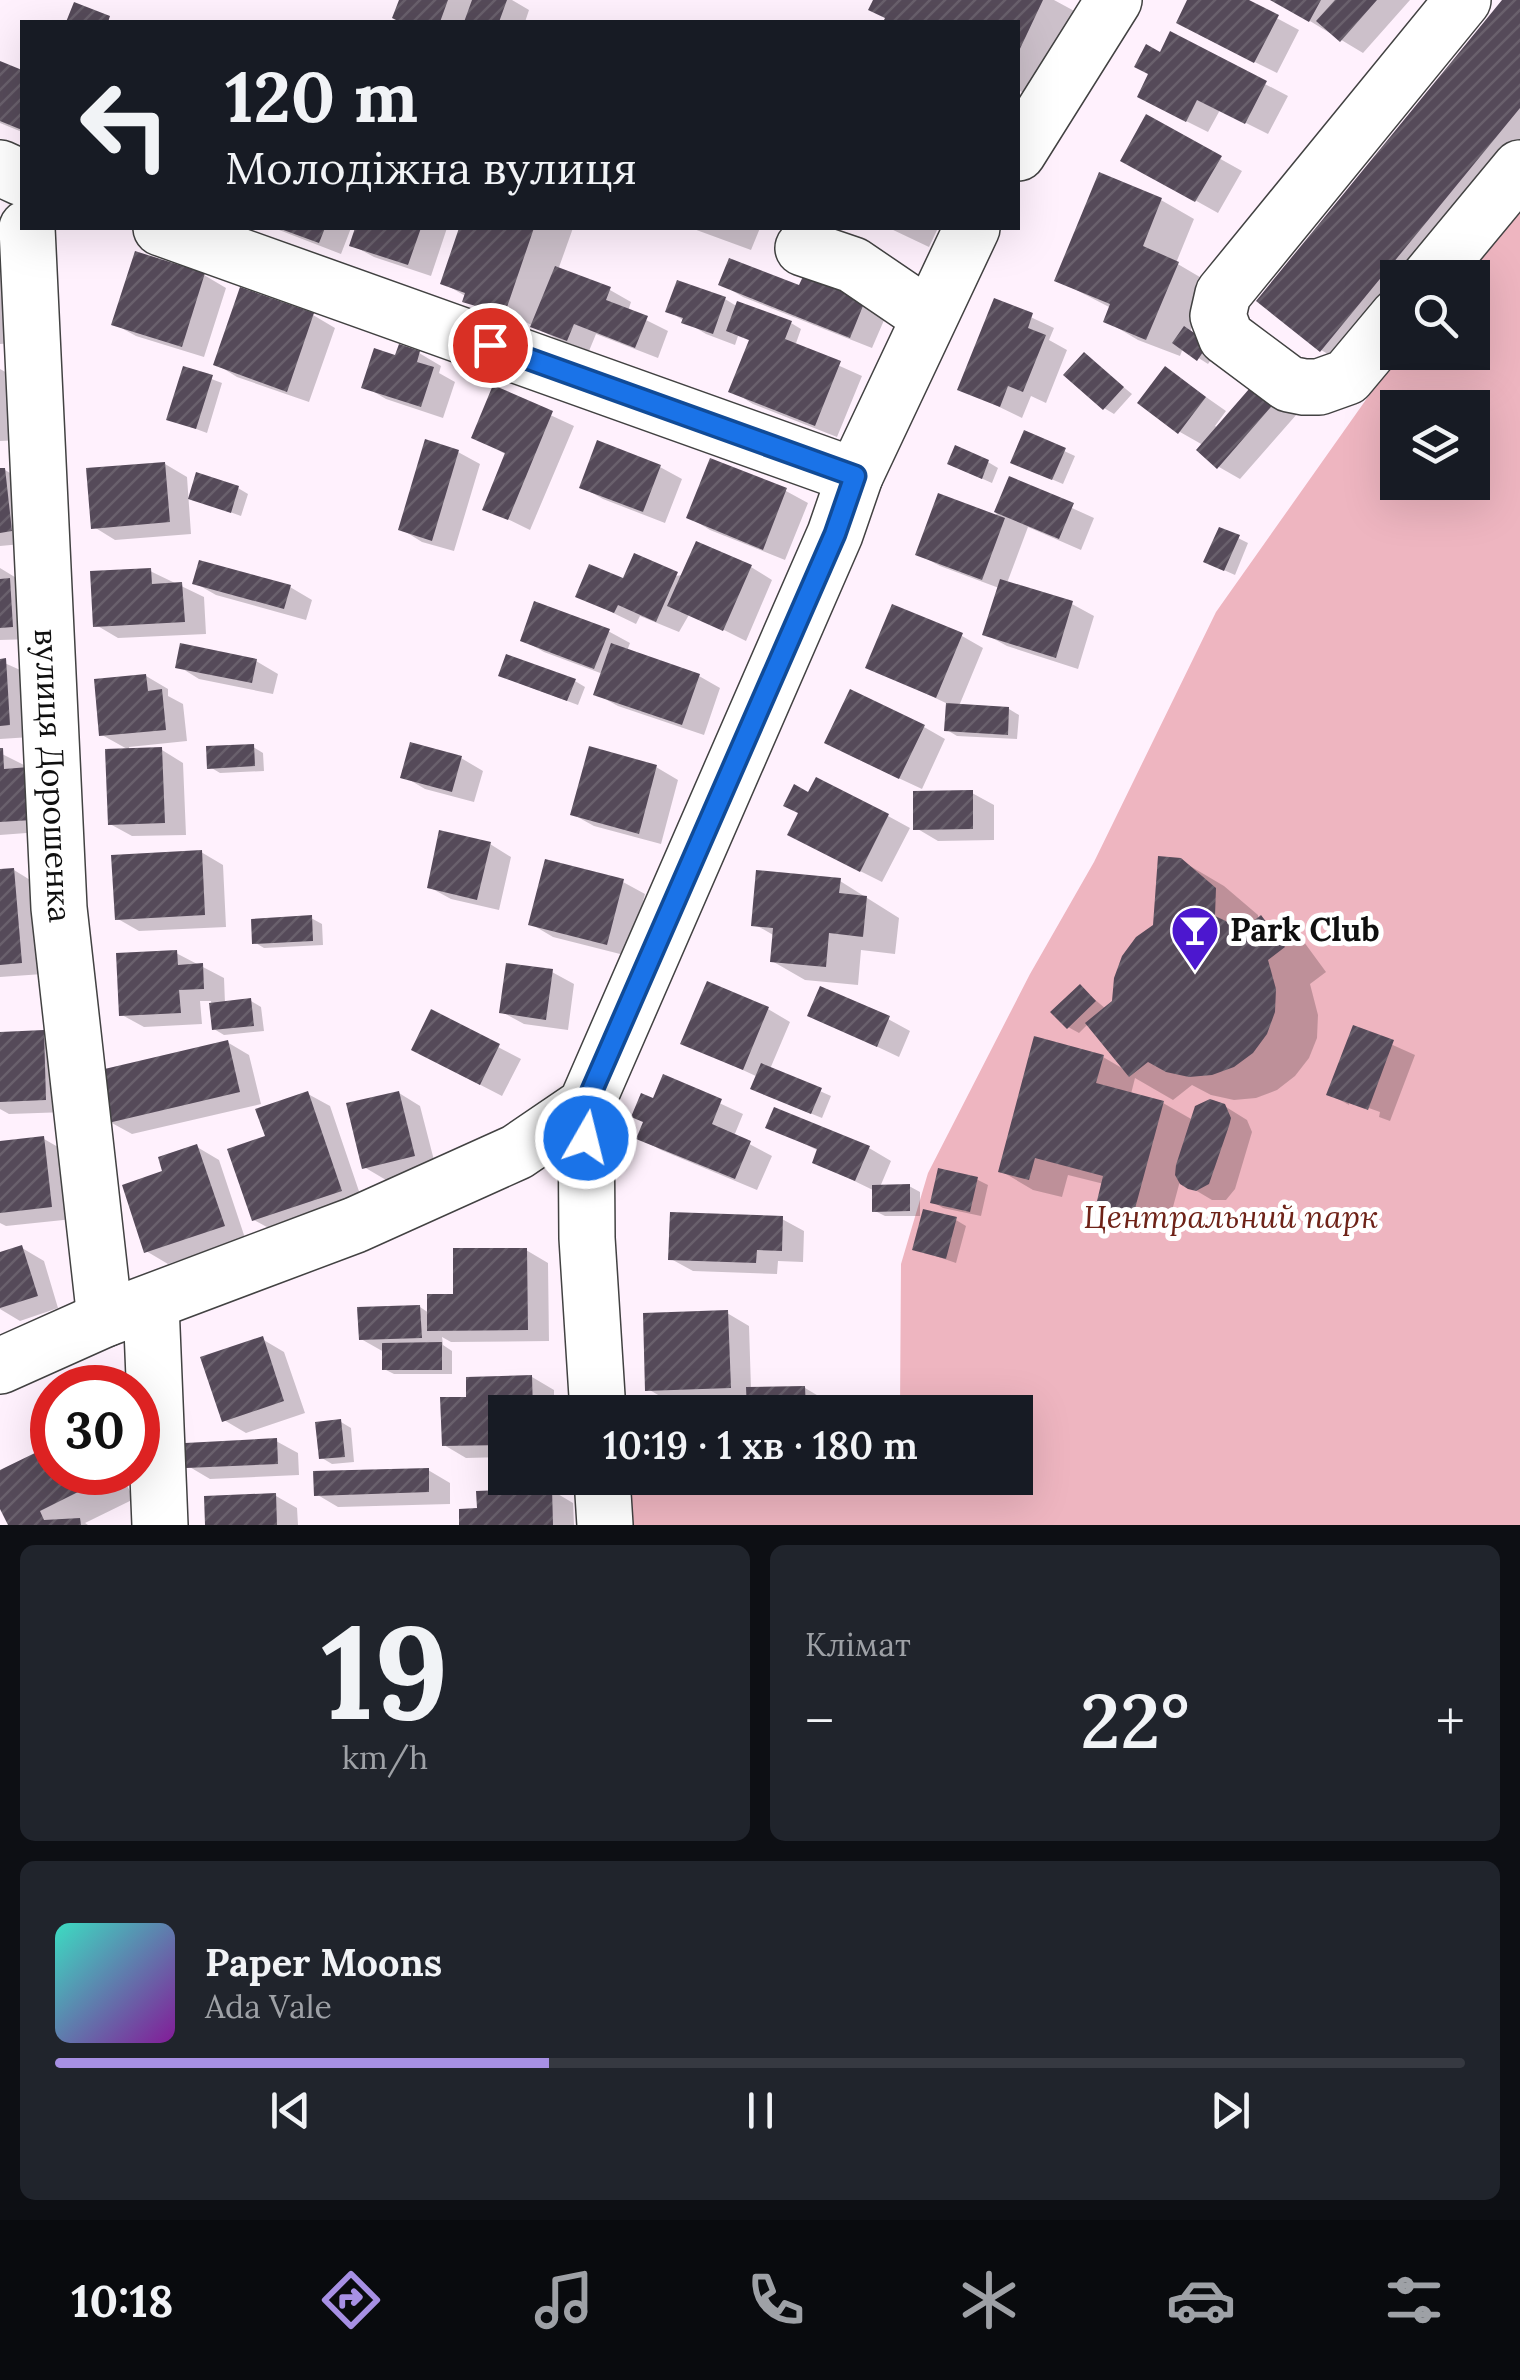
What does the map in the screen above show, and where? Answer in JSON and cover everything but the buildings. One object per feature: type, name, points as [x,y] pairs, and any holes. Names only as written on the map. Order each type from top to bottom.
[{"type":"street","points":[[1020,150],[1114,0]]},
{"type":"street","points":[[1380,337],[1347,376],[1333,383],[1304,387],[1289,384],[1226,337],[1218,316],[1223,294],[1464,0]]},
{"type":"street","points":[[1444,260],[1520,168]]},
{"type":"street","name":"вулиця Дорошенка","points":[[26,230],[60,908],[160,1525]]},
{"type":"street","points":[[168,230],[855,476]]},
{"type":"street","points":[[597,1395],[587,1238],[586,1104],[835,534],[855,476],[971,230]]},
{"type":"street","points":[[802,248],[853,264],[928,316]]},
{"type":"street","points":[[0,1366],[355,1225],[517,1152],[586,1104]]},
{"type":"street","points":[[603,1495],[605,1525]]},
{"type":"green space","name":"Центральний парк","points":[[1520,196],[1520,1525],[624,1525],[623,1495],[1033,1495],[1033,1395],[900,1395],[901,1264],[928,1173],[1030,974],[1094,862],[1216,612],[1387,370],[1490,370],[1490,260],[1471,260]]},
{"type":"place","name":"Park Club","points":[[1195,972]]},
{"type":"route","points":[[490,345],[855,476],[835,534],[586,1104],[586,1138]]}]
